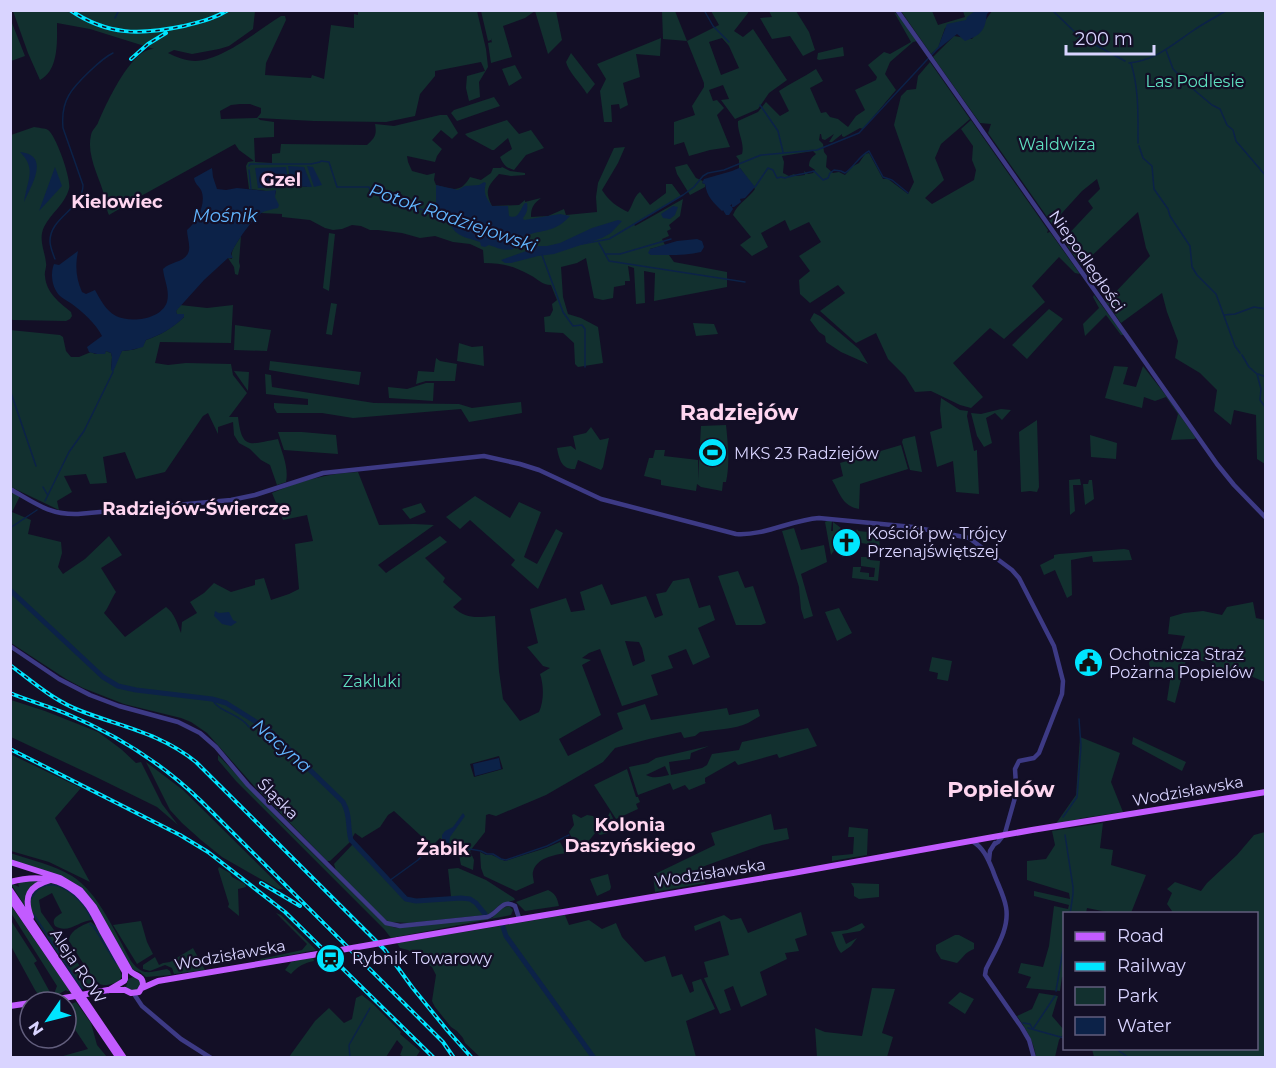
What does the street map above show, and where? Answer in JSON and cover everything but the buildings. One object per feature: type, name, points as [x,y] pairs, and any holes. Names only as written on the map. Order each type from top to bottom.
[{"type":"main road","name":"Wodzisławska","points":[[142,980],[158,981],[509,920],[521,916],[800,872],[972,841],[995,840],[1004,836],[1266,792]]},
{"type":"main road","points":[[10,862],[72,884],[88,898],[123,959],[133,974],[142,980],[139,991],[108,990],[78,996]]},
{"type":"main road","points":[[35,926],[28,907],[28,897],[35,886],[50,877]]},
{"type":"main road","points":[[13,879],[50,877],[69,888],[85,902],[124,972],[125,990]]},
{"type":"main road","name":"Aleja ROW","points":[[10,891],[124,1058]]},
{"type":"main road","name":"Aleja ROW","points":[[10,898],[118,1058]]},
{"type":"main road","points":[[108,990],[133,974]]},
{"type":"main road","name":"Wodzisławska","points":[[139,991],[158,981]]},
{"type":"street","name":"Niepodległości","points":[[897,10],[1217,464],[1266,518]]},
{"type":"street","points":[[10,489],[48,510],[62,514],[78,513],[233,500],[326,473],[484,456],[542,471],[600,499],[735,534],[753,533],[820,518],[913,527],[969,538],[1012,570],[1019,578],[1054,646],[1062,675],[1062,694],[1039,753],[1034,758],[1021,760],[1015,767],[1016,794],[1004,836]]},
{"type":"street","name":"Śląska","points":[[10,646],[59,679],[90,695],[114,705],[178,722],[200,733],[212,743],[248,785],[385,922],[400,926],[487,918],[501,906],[509,904],[515,906],[521,916]]},
{"type":"street","points":[[989,860],[995,840]]},
{"type":"street","points":[[972,841],[981,847],[989,860],[1007,913],[1001,939],[985,975],[1025,1032],[1034,1058]]},
{"type":"street","points":[[139,991],[139,1002],[144,1007],[184,1042],[211,1058]]},
{"type":"green space","points":[[13,11],[255,11],[253,29],[229,46],[192,54],[174,50],[168,53],[195,61],[217,56],[251,37],[281,16],[285,16],[286,20],[266,63],[265,75],[311,78],[312,75],[324,79],[331,25],[354,28],[354,14],[358,15],[358,11],[477,11],[488,67],[479,82],[480,97],[469,101],[466,88],[467,76],[485,71],[481,62],[435,71],[435,76],[420,94],[415,116],[386,122],[258,118],[274,122],[274,137],[254,138],[255,162],[272,163],[272,154],[280,153],[281,144],[367,145],[375,136],[375,124],[394,126],[447,115],[458,133],[452,139],[441,130],[432,140],[442,149],[435,162],[407,156],[412,171],[427,175],[435,173],[436,185],[456,189],[463,186],[470,177],[481,180],[491,173],[493,168],[502,167],[510,171],[525,173],[525,175],[511,176],[499,174],[488,188],[488,196],[492,206],[519,205],[525,200],[525,202],[541,198],[533,206],[531,217],[548,216],[564,209],[566,215],[597,212],[598,183],[614,148],[625,147],[602,190],[604,194],[628,212],[640,192],[650,205],[666,193],[666,184],[672,184],[681,196],[634,224],[635,226],[683,199],[680,216],[669,225],[671,229],[667,231],[669,236],[662,239],[665,245],[650,249],[651,255],[669,255],[674,262],[727,272],[727,287],[654,301],[655,273],[644,271],[645,303],[636,304],[634,268],[628,266],[630,281],[625,281],[625,285],[614,287],[613,298],[603,300],[594,298],[586,258],[561,267],[563,297],[568,314],[598,327],[603,363],[578,367],[575,364],[574,343],[563,333],[545,332],[544,317],[550,316],[553,310],[552,304],[557,300],[551,285],[513,267],[484,263],[483,250],[470,244],[453,242],[435,236],[420,238],[352,225],[333,230],[310,220],[282,217],[282,214],[261,213],[271,204],[276,191],[249,189],[246,166],[248,162],[254,161],[239,150],[235,144],[109,215],[90,151],[91,135],[113,91],[129,67],[137,57],[154,49],[90,29],[57,23],[54,62],[51,69],[40,80]],"holes":[[[250,104],[261,108],[261,113],[257,118],[221,119],[220,111],[231,105]],[[304,167],[307,187],[291,186]]]},
{"type":"green space","points":[[481,11],[535,11],[525,18],[503,26],[512,57],[491,63],[488,43],[492,42],[491,38],[488,41]]},
{"type":"green space","points":[[535,11],[556,11],[562,40],[548,54]]},
{"type":"green space","points":[[662,11],[675,11],[687,41],[663,39]]},
{"type":"green space","points":[[711,11],[748,11],[734,31],[743,37],[753,29],[787,80],[769,93],[758,109],[735,119],[721,100],[729,99],[723,85],[709,90],[713,101],[717,100],[724,108],[717,115],[730,147],[689,156],[684,142],[674,145],[674,122],[695,115],[692,106],[704,87],[687,41],[719,25]],"holes":[[[722,38],[729,46],[739,68],[721,75],[709,42]]]},
{"type":"green space","points":[[769,11],[796,11],[809,32],[815,50],[803,56],[790,36],[772,39],[760,18],[772,17]]},
{"type":"green space","points":[[901,11],[932,11],[938,25],[965,17],[963,11],[976,11],[965,22],[945,28],[938,48],[931,54]]},
{"type":"green space","name":"Las Podlesie","points":[[992,11],[1265,11],[1265,464],[1257,459],[1256,415],[1234,410],[1231,425],[1214,411],[1217,390],[1200,373],[1175,358],[1178,341],[1162,293],[1121,323],[1106,302],[1150,256],[1138,212],[1081,266],[1063,240],[1093,208],[1088,201],[1100,189],[1097,179],[1082,191],[1052,224],[988,133],[991,124],[980,123],[933,57],[954,36],[972,39]]},
{"type":"green space","points":[[894,12],[917,41],[890,62],[885,74],[896,90],[863,129],[860,128],[844,137],[842,134],[832,142],[829,142],[834,134],[825,140],[820,134],[819,140],[827,156],[826,167],[833,173],[839,172],[845,175],[859,163],[865,154],[869,153],[883,179],[888,179],[908,194],[914,182],[894,125],[901,96],[907,90],[916,89],[918,76],[930,62],[970,119],[941,144],[935,158],[944,180],[925,198],[932,204],[974,180],[976,170],[972,160],[973,146],[961,129],[971,120],[1048,230],[1047,233],[1050,232],[1080,274],[1075,273],[1059,257],[1032,286],[1045,302],[1004,339],[990,328],[953,363],[983,397],[971,408],[931,391],[915,392],[905,376],[888,359],[876,333],[856,343],[820,311],[845,293],[838,285],[810,303],[800,294],[799,280],[810,271],[799,256],[821,242],[809,222],[790,231],[785,220],[761,233],[768,247],[752,256],[740,245],[751,237],[733,215],[755,189],[739,168],[739,160],[736,156],[742,154],[743,150],[738,121],[758,112],[766,102],[780,116],[789,111],[779,91],[816,69],[823,81],[810,88],[821,113],[826,112],[830,117],[838,119],[848,127],[856,116],[865,110],[855,90],[876,80],[877,77],[868,65],[884,52],[890,54],[911,42]],"holes":[[[813,151],[816,154],[809,164],[815,170],[813,173],[808,174],[804,171],[805,175],[796,176],[783,173],[782,156]]]},
{"type":"green space","points":[[10,18],[25,56],[11,61],[10,61]]},
{"type":"green space","points":[[661,38],[660,56],[636,54],[640,77],[623,83],[628,105],[620,109],[619,104],[611,105],[612,122],[604,122],[600,91],[606,79],[597,64]]},
{"type":"green space","points":[[843,47],[844,56],[817,59],[818,53]]},
{"type":"green space","points":[[571,53],[595,84],[587,94],[567,66],[566,62]]},
{"type":"green space","points":[[515,65],[522,78],[509,86],[502,69]]},
{"type":"green space","points":[[494,97],[500,106],[457,121],[451,113],[454,110]]},
{"type":"green space","points":[[507,120],[519,134],[531,130],[544,148],[526,155],[514,170],[505,165],[500,157],[512,149],[508,138],[492,150],[465,134]]},
{"type":"green space","points":[[34,127],[47,129],[51,134],[59,149],[68,177],[67,194],[42,232],[46,282],[54,297],[71,312],[72,316],[66,321],[11,319],[11,135]]},
{"type":"green space","points":[[687,164],[696,178],[705,184],[705,187],[690,195],[675,167]]},
{"type":"green space","points":[[329,233],[335,234],[329,291],[323,288]]},
{"type":"green space","points":[[241,236],[238,275],[235,274],[234,267],[228,258],[232,259],[233,250]]},
{"type":"green space","points":[[1094,295],[1124,335],[1121,335],[1106,315],[1085,336],[1083,324],[1099,308]]},
{"type":"green space","points":[[331,303],[337,304],[332,335],[326,334]]},
{"type":"green space","points":[[180,305],[207,308],[233,305],[231,343],[160,342],[155,363],[168,365],[231,364],[233,375],[247,393],[229,417],[238,417],[242,435],[249,443],[278,439],[286,465],[286,482],[277,485],[270,465],[239,443],[234,435],[233,422],[218,427],[218,434],[208,413],[203,416],[165,472],[136,479],[125,452],[103,457],[107,483],[90,484],[86,474],[64,476],[72,492],[57,501],[59,510],[11,487],[10,330],[60,335],[71,357],[79,357],[91,352],[104,354],[106,351],[111,353],[111,370],[122,351],[139,348],[146,340],[166,331],[184,317],[177,315],[176,311]]},
{"type":"green space","points":[[1049,309],[1063,319],[1027,359],[1012,345]]},
{"type":"green space","points":[[814,313],[859,349],[868,364],[841,352],[826,342],[825,336],[810,320]]},
{"type":"green space","points":[[693,323],[714,324],[718,334],[696,336]]},
{"type":"green space","points":[[235,325],[271,330],[267,351],[234,350]]},
{"type":"green space","points":[[459,343],[472,347],[483,346],[484,366],[457,361]]},
{"type":"green space","points":[[436,358],[457,364],[455,381],[426,381],[416,384],[418,371],[434,372]]},
{"type":"green space","points":[[270,361],[361,372],[359,385],[269,370]]},
{"type":"green space","points":[[1114,366],[1128,367],[1123,384],[1136,387],[1143,366],[1164,393],[1196,438],[1171,440],[1178,414],[1166,397],[1155,401],[1144,397],[1142,408],[1105,398]]},
{"type":"green space","points":[[234,371],[249,372],[248,391]]},
{"type":"green space","points":[[265,374],[271,375],[272,387],[374,403],[459,404],[472,408],[521,402],[522,413],[469,422],[461,409],[353,418],[322,413],[277,413],[274,403],[308,405],[308,399],[266,394]]},
{"type":"green space","points":[[434,383],[433,401],[389,398],[388,387],[407,389]]},
{"type":"green space","points":[[941,398],[960,410],[968,411],[974,451],[977,450],[979,494],[956,492],[953,461],[937,467],[930,432],[942,428]]},
{"type":"green space","points":[[1001,409],[1011,410],[1002,420],[995,413],[986,418],[992,443],[984,447],[977,436],[971,413],[981,414]]},
{"type":"green space","points":[[1037,420],[1039,487],[1037,492],[1021,492],[1019,432]]},
{"type":"green space","points":[[726,425],[728,468],[722,491],[701,487],[697,484],[696,491],[661,485],[661,480],[644,476],[649,458],[653,458],[655,450],[665,450],[664,456],[698,460],[698,480],[701,426]]},
{"type":"green space","points":[[591,427],[600,440],[609,438],[603,467],[601,470],[578,460],[575,469],[567,468],[560,460],[557,448],[571,446],[576,450],[573,436],[586,433]]},
{"type":"green space","points":[[278,432],[336,435],[338,454],[284,450]]},
{"type":"green space","points":[[1090,435],[1117,443],[1116,459],[1091,457]]},
{"type":"green space","points":[[915,436],[922,472],[910,470],[902,442],[903,439]]},
{"type":"green space","points":[[901,445],[908,469],[860,484],[859,509],[845,502],[832,480],[843,476],[840,463]]},
{"type":"green space","name":"Zakluki","points":[[358,472],[379,525],[434,525],[378,565],[386,573],[440,536],[447,542],[425,558],[445,578],[443,582],[462,599],[453,607],[468,616],[495,616],[503,699],[520,721],[539,712],[543,693],[540,674],[550,668],[543,666],[527,647],[538,643],[530,609],[566,598],[571,612],[585,610],[580,592],[602,584],[611,605],[646,596],[655,618],[663,615],[656,594],[666,592],[673,581],[689,578],[699,608],[710,605],[715,620],[698,628],[710,657],[693,665],[686,649],[668,656],[673,668],[651,675],[658,695],[622,706],[600,649],[582,658],[591,660],[582,665],[601,715],[559,739],[568,756],[623,729],[617,713],[645,704],[651,720],[727,708],[729,715],[758,709],[760,716],[743,725],[700,732],[695,736],[684,738],[681,732],[615,748],[603,762],[546,795],[496,816],[486,815],[485,832],[470,851],[474,860],[473,870],[461,865],[459,855],[440,838],[432,846],[394,811],[388,815],[380,827],[362,838],[355,833],[350,842],[330,861],[327,861],[254,786],[207,733],[181,718],[124,704],[83,688],[11,643],[10,492],[20,496],[12,512],[31,520],[28,534],[61,542],[62,553],[58,567],[63,574],[85,559],[109,536],[122,555],[101,568],[116,592],[104,613],[125,637],[166,607],[174,616],[181,633],[182,622],[197,613],[190,602],[214,583],[231,592],[255,585],[255,580],[264,578],[271,600],[299,589],[295,544],[313,541],[307,515],[283,520],[272,493],[314,478]],"holes":[[[625,641],[639,642],[645,661],[633,666]],[[499,756],[503,769],[474,777],[470,764]]]},
{"type":"green space","points":[[1080,479],[1081,485],[1073,485],[1075,511],[1070,515],[1069,480]]},
{"type":"green space","points":[[1089,480],[1092,480],[1094,499],[1085,505],[1083,484],[1088,484]]},
{"type":"green space","points":[[475,496],[510,518],[519,502],[541,512],[524,557],[537,564],[556,529],[563,533],[538,589],[511,565],[515,560],[470,520],[460,529],[446,517]]},
{"type":"green space","points":[[421,503],[426,512],[410,519],[402,509]]},
{"type":"green space","points":[[832,521],[831,531],[833,531],[833,522],[841,528],[839,530],[842,534],[841,540],[840,535],[839,543],[831,555],[825,522]]},
{"type":"green space","points":[[794,528],[801,550],[824,545],[827,562],[801,574],[813,616],[804,619],[799,587],[782,531]]},
{"type":"green space","points":[[857,529],[879,533],[880,553],[874,553],[874,545],[855,542]]},
{"type":"green space","points":[[1129,550],[1132,560],[1093,562],[1092,556],[1071,560],[1072,595],[1067,598],[1055,570],[1044,575],[1040,565],[1059,554]]},
{"type":"green space","points":[[861,557],[870,557],[870,560],[880,561],[878,581],[852,578],[853,567],[861,567],[860,572],[869,573],[869,577],[874,577],[875,568],[861,566]]},
{"type":"green space","points":[[738,571],[745,588],[753,586],[766,623],[736,625],[718,576]]},
{"type":"green space","points":[[1253,602],[1256,618],[1265,620],[1265,682],[1243,673],[1215,667],[1215,663],[1179,655],[1185,636],[1168,634],[1170,617],[1203,611],[1222,615],[1227,607]]},
{"type":"green space","points":[[839,608],[852,633],[837,641],[825,612]]},
{"type":"green space","points":[[1149,653],[1186,660],[1175,703],[1167,700],[1171,674],[1151,672],[1150,658],[1147,656]]},
{"type":"green space","points":[[932,657],[952,661],[948,681],[937,679],[938,673],[929,671]]},
{"type":"green space","points":[[11,700],[98,732],[136,763],[141,762],[162,804],[178,825],[157,807],[11,737]]},
{"type":"green space","points":[[808,728],[817,746],[779,758],[777,754],[738,765],[735,761],[705,778],[706,783],[689,790],[685,785],[673,790],[670,783],[638,795],[629,767],[648,763],[656,758],[709,746],[691,753],[690,759],[669,762],[671,775],[702,768],[707,765],[712,754],[739,750],[742,742]],"holes":[[[665,766],[669,775],[660,777],[646,775]]]},
{"type":"green space","points":[[1080,737],[1120,753],[1111,782],[1123,812],[1055,825],[1076,795]]},
{"type":"green space","points":[[1133,737],[1186,762],[1182,771],[1132,744]]},
{"type":"green space","points":[[10,754],[81,788],[55,818],[90,882],[49,862],[11,851]]},
{"type":"green space","points":[[218,755],[283,824],[385,924],[396,928],[492,918],[500,909],[509,906],[513,910],[511,915],[391,938],[236,781],[218,760]]},
{"type":"green space","points":[[146,762],[183,790],[283,889],[278,889],[222,857],[182,823],[170,810]]},
{"type":"green space","points":[[627,769],[636,797],[640,802],[636,804],[638,809],[616,819],[594,785]]},
{"type":"green space","points":[[610,812],[619,831],[611,829],[608,833],[600,835],[596,832],[583,850],[573,841],[569,832],[574,825],[572,815],[581,818],[587,815],[593,816],[596,821],[604,824]]},
{"type":"green space","points":[[771,814],[774,830],[787,828],[789,839],[762,845],[702,867],[705,883],[655,892],[653,875],[715,845],[711,833]]},
{"type":"green space","points":[[1103,823],[1100,848],[1113,850],[1111,865],[1146,875],[1131,912],[1107,912],[1087,908],[1086,912],[1063,912],[1063,977],[1060,991],[1026,988],[1031,977],[1018,973],[1021,963],[1043,967],[1049,946],[1054,906],[1068,909],[1069,905],[1034,896],[1034,891],[1070,899],[1069,893],[1027,880],[1027,861],[1046,859],[1055,845],[1052,831]]},
{"type":"green space","points":[[849,827],[868,829],[867,855],[832,861],[832,856],[853,854],[854,837],[848,837]]},
{"type":"green space","points":[[1265,832],[1265,1057],[1094,1057],[1092,1050],[1258,1050],[1258,912],[1172,912],[1167,904],[1172,893],[1167,889],[1175,882],[1201,891],[1254,835]]},
{"type":"green space","points":[[560,842],[566,853],[546,858],[538,863],[533,873],[534,883],[516,891],[484,876],[480,852],[505,861]]},
{"type":"green space","points":[[353,844],[407,899],[451,897],[448,869],[458,868],[486,880],[515,900],[501,904],[488,915],[474,900],[464,897],[476,904],[485,915],[409,923],[389,922],[380,916],[336,871],[334,864]]},
{"type":"green space","points":[[10,853],[72,876],[90,892],[98,903],[135,966],[147,972],[167,969],[171,975],[146,977],[133,970],[91,899],[11,860]]},
{"type":"green space","points":[[219,867],[245,884],[246,887],[238,889],[239,916],[228,907]]},
{"type":"green space","points":[[608,874],[610,890],[597,896],[590,879]]},
{"type":"green space","points":[[42,879],[35,884],[26,908],[11,884],[19,887],[18,882]]},
{"type":"green space","points":[[48,883],[64,887],[76,895],[94,920],[70,928],[60,928],[55,926],[54,921],[62,913],[52,893],[39,900],[41,912],[97,987],[90,988],[88,985],[81,989],[31,913],[29,903],[34,889]]},
{"type":"green space","points":[[851,883],[879,884],[879,897],[859,899],[854,896]]},
{"type":"green space","points":[[548,890],[556,897],[559,906],[525,911],[516,902]]},
{"type":"green space","points":[[10,904],[69,990],[56,990],[57,986],[11,913]]},
{"type":"green space","points":[[801,912],[807,935],[795,939],[799,951],[785,953],[787,959],[760,972],[767,995],[741,1007],[733,986],[724,990],[731,1010],[720,1014],[704,978],[708,977],[704,962],[729,955],[720,921],[695,931],[694,926],[724,915],[731,920],[741,918],[748,933]]},
{"type":"green space","points":[[276,913],[281,915],[316,950],[258,961],[302,950],[307,944]]},
{"type":"green space","points":[[565,915],[569,925],[589,920],[602,929],[616,923],[622,937],[645,962],[665,956],[672,977],[682,974],[690,993],[694,991],[692,982],[701,979],[715,1009],[686,1021],[696,1057],[480,1057],[435,1007],[432,1001],[436,975],[432,967],[408,950],[400,948],[397,943]]},
{"type":"green space","points":[[10,919],[37,961],[34,963],[49,990],[35,990],[11,946]]},
{"type":"green space","points":[[141,921],[153,954],[137,964],[113,925]]},
{"type":"green space","points":[[91,922],[97,927],[121,970],[122,976],[119,982],[102,985],[96,981],[69,941],[74,931]]},
{"type":"green space","points":[[862,923],[865,927],[860,931],[842,934],[846,944],[857,938],[841,953],[831,932],[847,930]]},
{"type":"green space","points":[[955,935],[974,943],[974,949],[957,963],[941,959],[936,951],[936,945]]},
{"type":"green space","points":[[193,948],[205,970],[174,974],[172,968],[165,965],[150,971],[143,969],[143,965],[155,957],[159,965],[170,962]]},
{"type":"green space","points":[[313,957],[314,961],[301,965],[291,974],[285,970],[291,962]]},
{"type":"green space","points":[[133,977],[141,983],[137,991],[128,990],[126,987],[128,979]]},
{"type":"green space","points":[[872,988],[895,989],[882,1033],[893,1037],[887,1057],[817,1057],[815,1028],[825,1032],[862,1036]]},
{"type":"green space","points":[[960,992],[974,999],[965,1014],[948,1003]]},
{"type":"green space","points":[[1039,993],[1058,996],[1052,1016],[1063,1029],[1063,1034],[1059,1040],[1055,1057],[1036,1057],[1029,1036],[1017,1016],[1032,1009]]},
{"type":"green space","points":[[362,995],[420,1051],[416,1057],[400,1055],[403,1047],[397,1040],[386,1057],[289,1057],[315,1021],[329,1008],[344,1023],[352,1019],[356,998]]},
{"type":"green space","points":[[78,1005],[91,1023],[97,1045],[107,1057],[63,1056],[88,1049],[78,1034]]},
{"type":"water","points":[[975,11],[990,11],[979,34],[965,41],[957,34],[937,50],[947,24],[966,20]]},
{"type":"water","points":[[20,152],[29,154],[35,159],[37,165],[34,180],[24,202],[30,169]]},
{"type":"water","points":[[288,166],[304,167],[312,187],[291,186]]},
{"type":"water","points":[[307,166],[313,167],[322,185],[314,187]]},
{"type":"water","points":[[55,167],[62,186],[39,211]]},
{"type":"water","points":[[286,167],[289,187],[258,188],[255,168]]},
{"type":"water","name":"Mośnik","points":[[212,168],[217,189],[276,190],[278,208],[263,212],[254,219],[233,250],[231,254],[233,258],[228,258],[204,280],[176,311],[177,314],[184,314],[184,317],[176,325],[146,340],[143,347],[122,351],[113,372],[111,353],[89,352],[87,347],[102,336],[85,314],[57,293],[52,281],[54,264],[59,265],[78,251],[77,272],[82,292],[86,294],[95,290],[109,311],[122,318],[137,319],[158,313],[164,308],[168,298],[163,269],[182,260],[188,254],[187,230],[202,206],[203,195],[194,178]]},
{"type":"water","points":[[740,168],[755,187],[745,198],[740,199],[741,202],[732,207],[729,215],[726,215],[711,199],[705,184],[702,183],[704,179]]},
{"type":"water","points":[[486,183],[486,195],[492,206],[508,206],[509,216],[517,215],[527,203],[524,220],[560,214],[570,216],[552,229],[521,238],[523,244],[514,249],[481,246],[480,242],[459,234],[448,220],[441,217],[436,203],[436,185],[458,190]]},
{"type":"water","points":[[673,206],[678,207],[675,215],[670,219],[663,218],[661,214]]},
{"type":"water","points":[[618,220],[622,221],[611,233],[602,238],[554,254],[511,263],[501,260],[534,246],[560,243],[592,228]]},
{"type":"water","points":[[697,239],[702,241],[704,247],[701,252],[676,255],[648,253],[650,249],[677,241]]},
{"type":"water","points":[[215,611],[229,612],[233,620],[237,622],[231,626],[222,624],[214,616]]},
{"type":"water","points":[[499,758],[501,769],[475,776],[473,764]]},
{"type":"water","points":[[463,813],[465,816],[450,837],[449,843],[440,846],[442,835],[453,827]]},
{"type":"waterway","points":[[115,18],[119,10]]},
{"type":"waterway","points":[[704,10],[713,26],[729,42]]},
{"type":"waterway","name":"Potok Radziejowski","points":[[1052,10],[1079,36],[1125,61]]},
{"type":"waterway","name":"Potok Radziejowski","points":[[1129,63],[1156,55],[1227,10]]},
{"type":"waterway","name":"Potok Radziejowski","points":[[582,244],[609,239],[683,195],[708,173],[724,170],[761,155],[817,150],[859,133],[938,48]]},
{"type":"waterway","points":[[1166,50],[1173,69],[1189,85]]},
{"type":"waterway","points":[[55,259],[50,243],[51,233],[60,219],[78,201],[83,185],[63,128],[64,107],[77,84],[113,53]]},
{"type":"waterway","points":[[1131,63],[1137,93],[1138,143]]},
{"type":"waterway","points":[[1193,89],[1220,109],[1227,125],[1233,130],[1236,141],[1266,176]]},
{"type":"waterway","points":[[760,105],[778,131],[783,152]]},
{"type":"waterway","points":[[1139,146],[1143,158],[1152,166],[1154,189],[1190,246],[1192,267],[1216,294],[1235,346],[1240,353]]},
{"type":"waterway","points":[[755,187],[768,168],[773,170],[777,178],[814,171],[823,180],[828,178],[834,170],[845,173],[869,151],[883,177],[892,180],[908,193]]},
{"type":"waterway","name":"Potok Radziejowski","points":[[249,166],[250,164],[329,162],[337,187],[369,187],[371,193],[442,216]]},
{"type":"waterway","name":"Potok Radziejowski","points":[[249,170],[251,189]]},
{"type":"waterway","points":[[605,254],[620,254],[671,239]]},
{"type":"waterway","name":"Potok Radziejowski","points":[[523,243],[533,247]]},
{"type":"waterway","points":[[599,243],[609,261],[745,282]]},
{"type":"waterway","points":[[542,255],[563,312],[573,326],[582,325],[585,329],[585,367]]},
{"type":"waterway","points":[[1224,315],[1235,314],[1254,307],[1266,309]]},
{"type":"waterway","points":[[1242,355],[1249,367],[1257,374],[1261,389],[1260,400],[1266,408]]},
{"type":"waterway","name":"Potok Radziejowski","points":[[45,501],[69,452],[84,431],[113,372]]},
{"type":"waterway","points":[[1258,374],[1266,377]]},
{"type":"waterway","points":[[10,390],[36,466]]},
{"type":"waterway","points":[[43,487],[47,494]]},
{"type":"waterway","name":"Potok Radziejowski","points":[[10,528],[37,510]]},
{"type":"waterway","name":"Nacyna","points":[[10,590],[103,677],[118,686],[226,703],[269,730],[343,802],[347,812],[351,840],[406,899],[416,901],[470,899],[485,914]]},
{"type":"waterway","points":[[212,699],[219,707],[245,722],[249,727]]},
{"type":"waterway","points":[[1063,817],[1077,797],[1081,746],[1079,719]]},
{"type":"waterway","points":[[449,843],[453,846],[493,854],[506,860],[547,846],[569,835]]},
{"type":"waterway","points":[[1065,835],[1073,887],[1070,912]]},
{"type":"waterway","points":[[389,881],[427,851],[440,846]]},
{"type":"waterway","points":[[31,899],[38,890],[46,885],[55,885],[64,888],[80,901],[91,918]]},
{"type":"waterway","points":[[34,915],[82,989]]},
{"type":"waterway","points":[[90,924],[116,963]]},
{"type":"waterway","name":"Nacyna","points":[[503,927],[506,936],[594,1058]]},
{"type":"waterway","points":[[1056,991],[1063,950]]},
{"type":"waterway","points":[[1033,1029],[1055,996]]},
{"type":"waterway","points":[[350,1058],[349,1045],[370,1008]]},
{"type":"waterway","points":[[1023,1023],[1030,1024],[1032,1028]]},
{"type":"waterway","points":[[1028,1028],[1063,1038]]},
{"type":"waterway","points":[[1118,1050],[1129,1058]]},
{"type":"railway","points":[[70,10],[98,25],[139,32],[184,26],[212,18],[228,10]]},
{"type":"railway","points":[[131,59],[148,44],[166,33]]},
{"type":"railway","points":[[10,665],[62,702],[155,737],[196,762],[385,950],[412,987],[472,1058]]},
{"type":"railway","points":[[10,693],[60,711],[104,731],[139,752],[187,788],[443,1042],[454,1058]]},
{"type":"railway","points":[[10,749],[180,835],[208,852],[285,912],[434,1058]]},
{"type":"railway","points":[[261,883],[300,906]]},
{"type":"place","name":"MKS 23 Radziejów","points":[[713,453]]},
{"type":"place","name":"Kościół pw. Trójcy Przenajświętszej","points":[[846,542]]},
{"type":"place","name":"Ochotnicza Straż Pożarna Popielów","points":[[1088,663]]},
{"type":"place","name":"Rybnik Towarowy","points":[[331,958]]},
{"type":"district","name":"Gzel","points":[[281,180]]},
{"type":"district","name":"Kielowiec","points":[[117,202]]},
{"type":"district","name":"Radziejów","points":[[739,412]]},
{"type":"district","name":"Radziejów-Świercze","points":[[196,509]]},
{"type":"district","name":"Popielów","points":[[1001,789]]},
{"type":"district","name":"Kolonia Daszyńskiego","points":[[630,835]]},
{"type":"district","name":"Żabik","points":[[443,849]]},
{"type":"park label","name":"Waldwiza","points":[[1057,144]]}]
